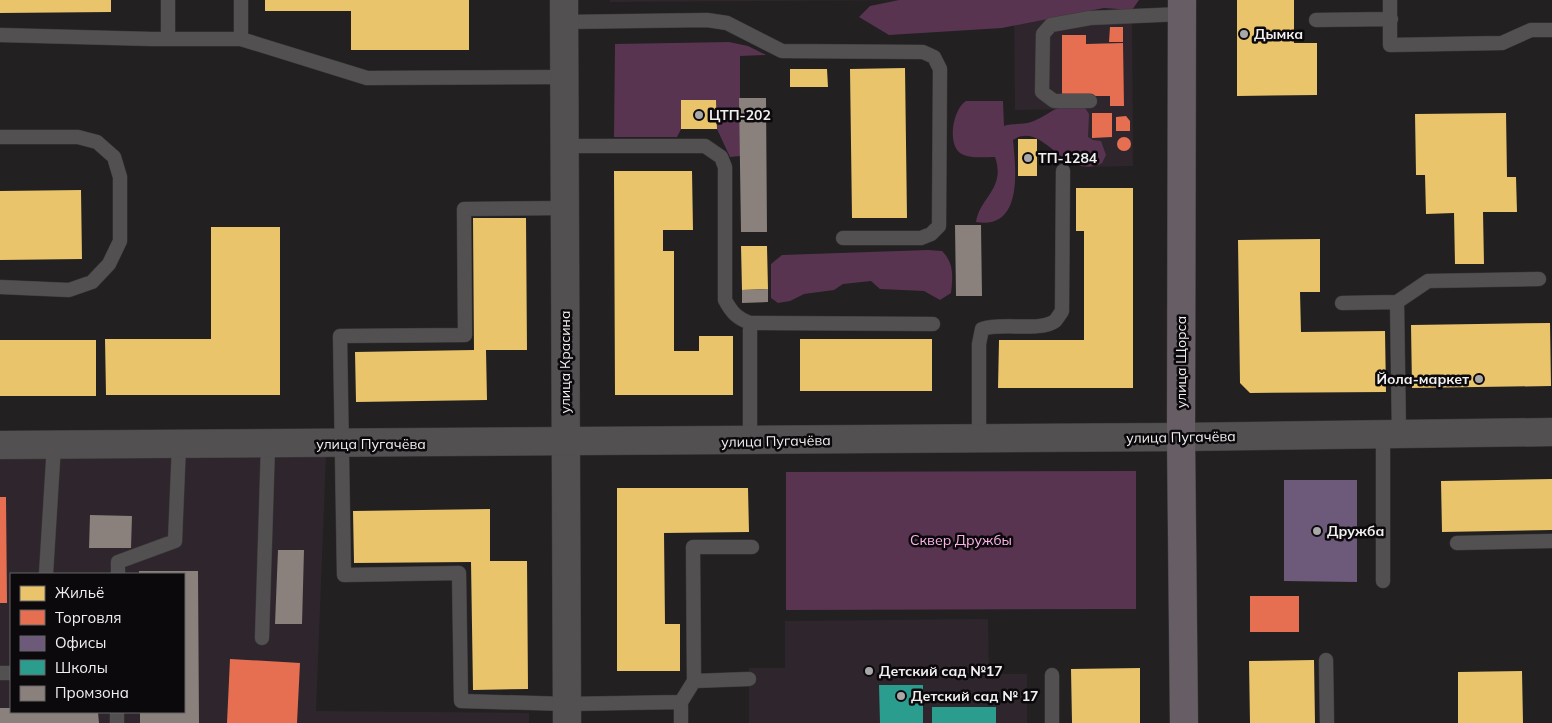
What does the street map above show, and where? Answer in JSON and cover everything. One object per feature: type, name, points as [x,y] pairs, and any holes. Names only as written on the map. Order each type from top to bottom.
[{"type":"main road","name":"улица Щорса","points":[[1182,7],[1181,437],[1184,723]]},
{"type":"street","name":"улица Красина","points":[[564,11],[567,714]]},
{"type":"street","name":"улица Пугачёва","points":[[0,445],[750,442],[1552,432]]},
{"type":"lane","points":[[168,0],[168,39]]},
{"type":"lane","points":[[241,0],[241,39]]},
{"type":"lane","points":[[1390,0],[1390,45],[1502,43],[1530,30],[1552,30]]},
{"type":"lane","points":[[1090,102],[1054,101],[1042,92],[1043,34],[1051,25],[1090,18],[1182,7]]},
{"type":"lane","points":[[564,11],[707,20],[727,23],[782,51],[923,52],[934,57],[940,69],[939,226],[931,234],[921,238],[843,238]]},
{"type":"lane","points":[[1316,20],[1390,19]]},
{"type":"lane","points":[[0,35],[241,39],[367,78],[564,77]]},
{"type":"lane","points":[[0,137],[78,137],[97,142],[114,157],[120,177],[120,240],[109,264],[92,282],[69,290],[0,288]]},
{"type":"lane","points":[[565,146],[705,146],[721,157],[725,167],[725,300],[731,312],[740,319],[750,323],[933,324]]},
{"type":"lane","points":[[979,439],[979,344],[982,329],[993,325],[1044,325],[1055,321],[1062,311],[1063,171]]},
{"type":"lane","points":[[565,208],[464,209],[465,335],[340,336],[344,575],[459,573],[461,701],[567,714],[681,702]]},
{"type":"lane","points":[[1342,303],[1397,302],[1428,281],[1539,279]]},
{"type":"lane","points":[[1383,581],[1397,302]]},
{"type":"lane","points":[[750,323],[750,442]]},
{"type":"lane","points":[[46,573],[54,445]]},
{"type":"lane","points":[[118,573],[118,562],[175,541],[179,445]]},
{"type":"lane","points":[[262,638],[268,445]]},
{"type":"lane","points":[[1458,543],[1552,542]]},
{"type":"lane","points":[[681,723],[681,702],[694,681],[693,547],[752,547]]},
{"type":"lane","points":[[1326,660],[1327,723]]},
{"type":"lane","points":[[1052,675],[1052,723]]},
{"type":"lane","points":[[694,681],[749,679]]},
{"type":"shaded area","points":[[610,0],[940,0],[610,2]]},
{"type":"shaded area","points":[[1014,9],[1132,10],[1133,166],[1082,167],[1081,109],[1015,110]]},
{"type":"shaded area","points":[[326,455],[316,711],[529,713],[529,723],[0,723],[0,458]]},
{"type":"shaded area","name":"Детский сад №17","points":[[988,619],[989,674],[1027,674],[1027,723],[749,723],[749,668],[785,668],[785,621]]},
{"type":"green space","points":[[899,0],[1139,0],[1132,10],[1104,8],[1002,28],[889,35],[859,17],[870,6]]},
{"type":"green space","points":[[729,42],[748,46],[766,55],[740,56],[740,156],[730,157],[717,129],[716,100],[681,101],[681,129],[677,137],[614,137],[615,44]]},
{"type":"green space","points":[[966,101],[1003,101],[1004,126],[1031,122],[1060,107],[1084,106],[1089,114],[1088,137],[1101,141],[1106,155],[1102,163],[1088,167],[1065,159],[1034,137],[1024,136],[1013,140],[1015,181],[1009,207],[1002,217],[991,222],[976,222],[978,213],[995,185],[998,168],[995,157],[968,156],[960,153],[956,148],[953,126],[961,105]]},
{"type":"green space","points":[[942,251],[951,265],[951,293],[940,300],[924,291],[880,289],[871,281],[843,284],[834,290],[804,294],[790,301],[778,303],[771,298],[771,264],[782,255]]},
{"type":"green space","name":"Сквер Дружбы","points":[[1136,471],[1136,609],[786,610],[786,472]]},
{"type":"building: Жильё","points":[[0,0],[111,0],[111,12],[0,13]]},
{"type":"building: Жильё","points":[[265,0],[469,0],[469,50],[351,50],[351,11],[265,11]]},
{"type":"building: Жильё","points":[[1237,0],[1294,0],[1294,43],[1317,43],[1317,95],[1237,96]]},
{"type":"building: Жильё","points":[[905,68],[907,218],[852,218],[850,69]]},
{"type":"building: Жильё","points":[[790,69],[827,69],[828,87],[790,87]]},
{"type":"building: Жильё","name":"ЦТП-202","points":[[681,100],[716,100],[717,129],[681,129]]},
{"type":"building: Жильё","points":[[1506,113],[1507,177],[1516,177],[1517,212],[1483,212],[1484,264],[1455,264],[1454,213],[1426,214],[1425,175],[1416,175],[1415,114]]},
{"type":"building: Жильё","name":"ТП-1284","points":[[1018,139],[1037,139],[1037,176],[1018,176]]},
{"type":"building: Жильё","points":[[614,171],[692,171],[693,230],[663,230],[663,251],[674,251],[674,351],[699,351],[699,336],[733,336],[733,395],[615,395]]},
{"type":"building: Жильё","points":[[1076,188],[1133,188],[1133,388],[998,388],[999,340],[1084,340],[1084,231],[1076,231]]},
{"type":"building: Жильё","points":[[81,190],[82,259],[0,260],[0,191]]},
{"type":"building: Жильё","points":[[473,218],[526,218],[527,350],[486,350],[487,400],[356,402],[355,352],[474,350]]},
{"type":"building: Жильё","points":[[211,227],[280,227],[280,395],[106,395],[105,339],[211,339]]},
{"type":"building: Жильё","points":[[1320,239],[1320,292],[1300,292],[1301,332],[1385,331],[1386,392],[1250,393],[1240,383],[1238,240]]},
{"type":"building: Жильё","points":[[741,246],[767,246],[768,289],[742,290]]},
{"type":"building: Жильё","points":[[1550,323],[1551,386],[1412,388],[1411,325]]},
{"type":"building: Жильё","points":[[800,339],[932,339],[932,391],[800,391]]},
{"type":"building: Жильё","points":[[0,340],[96,340],[96,396],[0,396]]},
{"type":"building: Жильё","points":[[1552,479],[1552,530],[1442,532],[1441,481]]},
{"type":"building: Жильё","points":[[617,488],[748,488],[749,532],[664,533],[665,624],[680,624],[680,671],[617,671]]},
{"type":"building: Жильё","points":[[490,509],[490,561],[527,561],[528,689],[473,690],[471,562],[354,563],[353,511]]},
{"type":"building: Жильё","points":[[1314,660],[1315,723],[1250,723],[1249,661]]},
{"type":"building: Жильё","points":[[1140,668],[1140,723],[1072,723],[1071,669]]},
{"type":"building: Жильё","points":[[1522,671],[1523,723],[1458,723],[1458,672]]},
{"type":"building: Торговля","points":[[1110,27],[1123,27],[1123,42],[1109,42]]},
{"type":"building: Торговля","points":[[1062,35],[1086,35],[1086,44],[1123,43],[1124,106],[1110,106],[1110,96],[1062,96]]},
{"type":"building: Торговля","points":[[1092,113],[1112,113],[1112,137],[1092,138]]},
{"type":"building: Торговля","points":[[1126,116],[1130,121],[1130,131],[1116,131],[1116,117]]},
{"type":"building: Торговля","points":[[1121,137],[1127,137],[1131,144],[1127,151],[1121,151],[1117,147],[1117,141]]},
{"type":"building: Торговля","points":[[0,497],[6,497],[7,603],[0,603]]},
{"type":"building: Торговля","points":[[1250,596],[1299,596],[1299,632],[1250,632]]},
{"type":"building: Торговля","points":[[230,659],[300,663],[297,723],[227,723]]},
{"type":"building: Офисы","points":[[1284,480],[1357,480],[1357,582],[1284,581]]},
{"type":"building: Школы","name":"Детский сад № 17","points":[[879,685],[923,685],[923,723],[880,723]]},
{"type":"building: Школы","points":[[932,707],[996,707],[996,723],[932,723]]},
{"type":"building: Промзона","points":[[739,98],[766,98],[767,232],[741,232]]},
{"type":"building: Промзона","points":[[955,225],[981,225],[982,296],[956,296]]},
{"type":"building: Промзона","points":[[768,289],[768,302],[742,303],[742,290]]},
{"type":"building: Промзона","points":[[90,515],[132,516],[131,548],[89,548]]},
{"type":"building: Промзона","points":[[278,550],[304,550],[302,624],[275,624]]},
{"type":"building: Промзона","points":[[139,571],[198,571],[199,723],[140,723],[140,713],[185,713],[185,573],[139,573]]},
{"type":"building: Промзона","points":[[0,708],[10,708],[10,713],[98,713],[99,723],[0,723]]},
{"type":"place","name":"Дымка","points":[[1244,34]]},
{"type":"place","name":"ЦТП-202","points":[[699,115]]},
{"type":"place","name":"ТП-1284","points":[[1028,158]]},
{"type":"place","name":"Йола-маркет","points":[[1479,379]]},
{"type":"place","name":"Дружба","points":[[1317,531]]},
{"type":"place","name":"Детский сад №17","points":[[869,671]]},
{"type":"place","name":"Детский сад № 17","points":[[901,696]]}]
